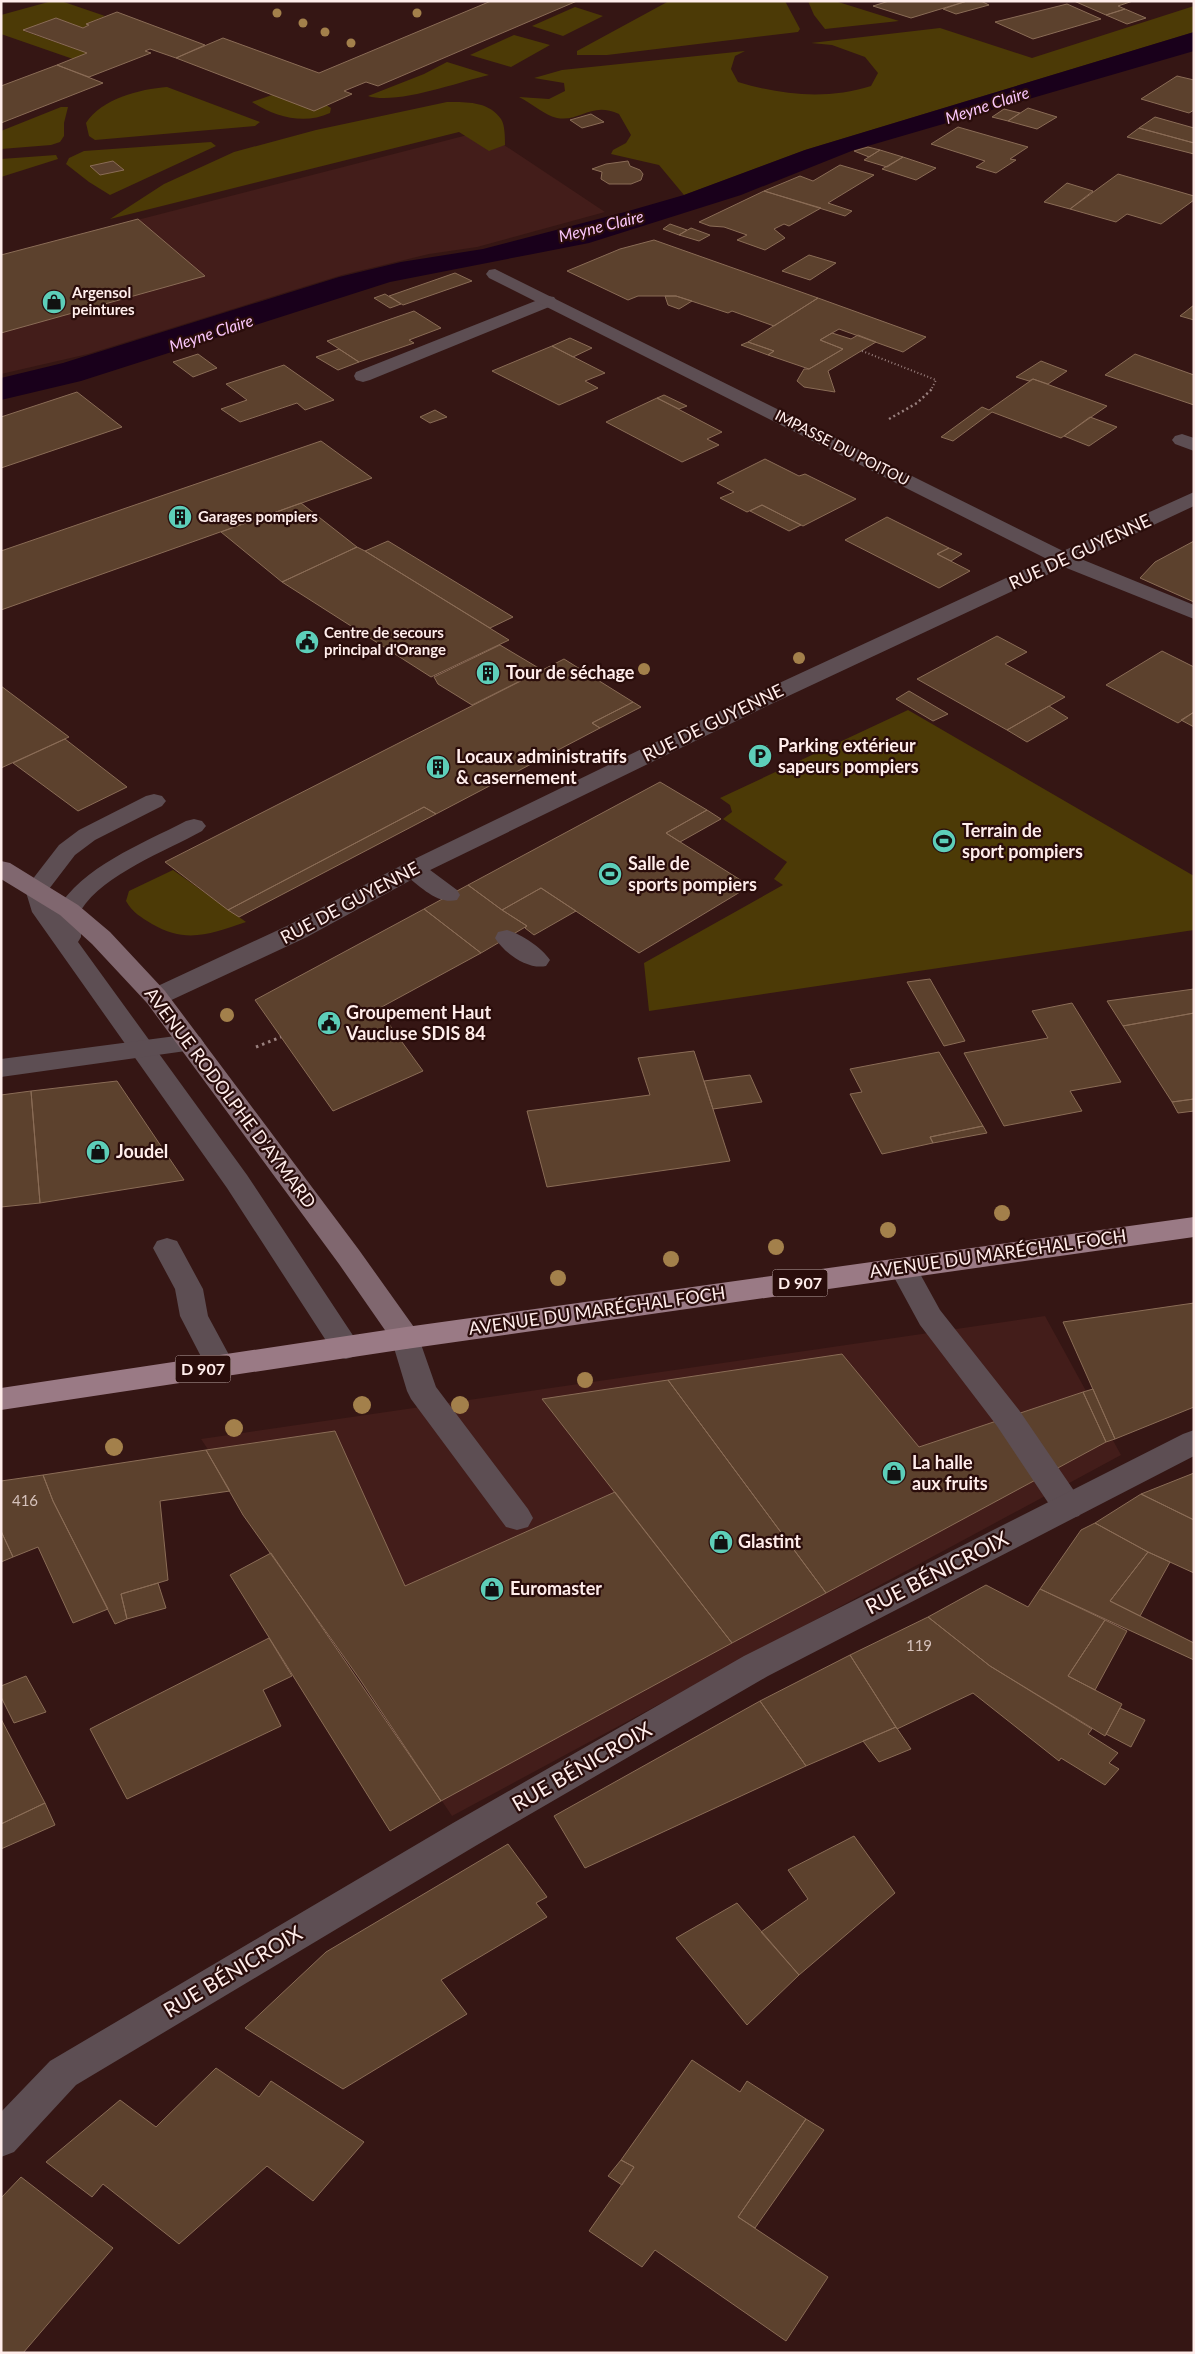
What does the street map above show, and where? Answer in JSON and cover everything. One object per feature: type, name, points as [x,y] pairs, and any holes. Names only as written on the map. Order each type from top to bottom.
[{"type":"main road","name":"AVENUE DU MARÉCHAL FOCH","points":[[1,1399],[406,1338],[1194,1227]]},
{"type":"street","name":"IMPASSE DU POITOU","points":[[495,274],[1063,559],[1194,613]]},
{"type":"street","points":[[363,376],[548,301]]},
{"type":"street","name":"RUE DE GUYENNE","points":[[156,997],[298,931],[413,869],[759,701],[1194,498]]},
{"type":"street","points":[[154,801],[87,836],[67,850],[37,889],[44,912],[299,1270],[346,1348]]},
{"type":"street","points":[[68,946],[69,910],[86,889],[101,877],[194,826]]},
{"type":"street","name":"AVENUE RODOLPHE D'AYMARD","points":[[1,868],[69,910],[101,938],[156,997],[406,1338]]},
{"type":"street","points":[[413,869],[448,896]]},
{"type":"street","points":[[507,938],[537,960]]},
{"type":"street","points":[[1,1068],[191,1043]]},
{"type":"street","points":[[167,1248],[189,1289],[194,1316],[220,1366]]},
{"type":"street","points":[[904,1268],[930,1317],[1008,1418],[1068,1507]]},
{"type":"street","points":[[406,1338],[422,1391],[517,1518]]},
{"type":"street","name":"RUE BÉNICROIX","points":[[1,2139],[62,2073],[474,1829],[756,1666],[1194,1442]]},
{"type":"path","points":[[841,448],[928,395],[935,387],[936,380],[862,351]]},
{"type":"shaded area","points":[[52,1],[61,1],[105,16],[87,24],[89,25],[83,28],[56,18],[24,31],[87,53],[73,59],[1,34],[1,15]]},
{"type":"shaded area","points":[[669,1],[785,1],[800,29],[798,32],[607,55],[577,55],[577,51]]},
{"type":"shaded area","points":[[808,1],[835,1],[899,21],[825,29],[814,15]]},
{"type":"shaded area","points":[[1194,6],[1194,32],[805,150],[684,195],[659,165],[611,154],[613,150],[626,143],[631,135],[619,114],[601,110],[573,117],[557,118],[548,115],[519,97],[549,99],[565,91],[564,83],[534,78],[562,70],[745,51],[735,56],[731,69],[738,82],[787,93],[838,93],[871,86],[878,73],[865,57],[832,45],[811,43],[940,28],[1032,58]]},
{"type":"shaded area","points":[[575,7],[603,16],[563,36],[532,26]]},
{"type":"shaded area","points":[[514,35],[550,45],[511,67],[470,55]]},
{"type":"shaded area","points":[[447,62],[489,75],[395,98],[368,96],[424,74]]},
{"type":"shaded area","points":[[167,87],[260,122],[255,126],[95,140],[89,136],[86,123],[101,108],[133,93]]},
{"type":"shaded area","points":[[272,95],[326,105],[331,108],[330,113],[320,117],[290,118],[270,112],[252,102]]},
{"type":"shaded area","points":[[447,102],[476,104],[496,113],[503,125],[505,145],[489,151],[459,132],[110,219],[164,184],[234,152],[316,130]]},
{"type":"shaded area","points":[[61,107],[68,107],[64,123],[64,136],[60,142],[51,145],[1,149],[1,131]]},
{"type":"shaded area","name":"Argensol peintures","points":[[483,131],[605,212],[477,247],[429,254],[342,275],[88,354],[1,374],[1,255]]},
{"type":"shaded area","points":[[211,142],[216,146],[110,195],[66,164],[69,158],[84,151]]},
{"type":"shaded area","points":[[56,155],[58,159],[1,177],[1,159]]},
{"type":"shaded area","name":"Terrain de sport pompiers","points":[[908,710],[1194,876],[1194,930],[649,1011],[644,963],[783,885],[774,879],[787,862],[723,819],[732,812],[730,805],[720,798]]},
{"type":"shaded area","points":[[173,870],[246,922],[199,935],[176,934],[152,924],[131,909],[126,901],[129,891]]},
{"type":"shaded area","points":[[1045,1316],[1121,1455],[452,1816],[201,1439]]},
{"type":"water","name":"Meyne Claire","points":[[1194,32],[1194,51],[854,150],[741,195],[589,243],[390,282],[81,381],[1,400],[1,378],[63,363],[339,277],[401,262],[483,249],[684,195],[805,150]]},
{"type":"building","points":[[491,1],[577,1],[378,86],[366,82],[344,91],[352,94],[314,111],[176,58],[223,38],[319,73]]},
{"type":"building","points":[[889,1],[967,1],[911,18],[873,6]]},
{"type":"building","points":[[967,1],[981,1],[989,5],[956,14],[943,9]]},
{"type":"building","points":[[1074,1],[1133,1],[1118,6],[1125,9],[1106,15]]},
{"type":"building","points":[[1067,4],[1101,19],[1033,39],[995,22]]},
{"type":"building","points":[[1125,9],[1146,18],[1127,24],[1106,15]]},
{"type":"building","points":[[117,12],[205,45],[176,58],[150,49],[145,51],[151,53],[89,77],[57,65],[87,53],[23,30],[56,18],[83,28],[89,25],[86,24]]},
{"type":"building","points":[[57,65],[103,83],[1,123],[1,86]]},
{"type":"building","points":[[1177,76],[1194,80],[1194,110],[1189,113],[1141,99]]},
{"type":"building","points":[[1028,108],[1057,117],[1037,129],[1008,121]]},
{"type":"building","points":[[1004,109],[1020,113],[1008,121],[992,117]]},
{"type":"building","points":[[591,114],[604,122],[582,128],[570,120]]},
{"type":"building","points":[[1155,117],[1194,128],[1194,143],[1139,128]]},
{"type":"building","points":[[958,127],[1028,147],[1010,159],[1016,160],[996,173],[976,167],[985,161],[931,144]]},
{"type":"building","points":[[1139,128],[1194,143],[1194,154],[1127,137]]},
{"type":"building","points":[[868,147],[880,150],[869,157],[854,151]]},
{"type":"building","points":[[880,150],[903,157],[887,167],[864,160]]},
{"type":"building","points":[[903,157],[936,168],[916,180],[882,169]]},
{"type":"building","points":[[113,161],[124,170],[100,175],[90,166]]},
{"type":"building","points":[[628,161],[630,166],[640,170],[643,174],[641,180],[631,184],[609,184],[601,179],[602,172],[592,169],[606,164]]},
{"type":"building","points":[[840,165],[874,175],[828,203],[852,211],[845,216],[764,191],[800,176],[813,181]]},
{"type":"building","points":[[1118,174],[1194,196],[1194,200],[1161,224],[1127,214],[1116,222],[1070,209]]},
{"type":"building","points":[[1067,183],[1093,191],[1070,209],[1044,202]]},
{"type":"building","points":[[764,191],[821,208],[789,226],[784,224],[774,229],[785,238],[765,250],[737,240],[747,235],[724,227],[710,226],[699,222]]},
{"type":"building","name":"Argensol peintures","points":[[138,219],[205,276],[1,333],[1,255]]},
{"type":"building","points":[[670,224],[687,230],[679,235],[663,229]]},
{"type":"building","points":[[691,228],[710,235],[699,241],[679,235]]},
{"type":"building","points":[[654,240],[818,298],[774,326],[732,311],[728,313],[676,296],[638,296],[628,300],[567,271],[620,249]]},
{"type":"building","points":[[809,255],[836,263],[810,280],[782,271]]},
{"type":"building","points":[[455,273],[472,281],[403,305],[389,296]]},
{"type":"building","points":[[385,294],[401,304],[390,308],[374,298]]},
{"type":"building","points":[[665,296],[676,296],[692,301],[679,309],[668,305]]},
{"type":"building","points":[[818,298],[926,337],[903,352],[839,329],[820,340],[843,349],[809,369],[768,355],[774,351],[748,342]]},
{"type":"building","points":[[1194,305],[1194,320],[1180,316]]},
{"type":"building","points":[[414,311],[441,328],[409,340],[414,343],[359,362],[327,341]]},
{"type":"building","points":[[832,333],[851,339],[858,335],[876,342],[828,371],[835,392],[804,387],[797,381],[804,369],[809,369],[843,349],[820,340]]},
{"type":"building","points":[[570,338],[592,348],[573,357],[552,346]]},
{"type":"building","points":[[748,342],[774,351],[768,355],[741,345]]},
{"type":"building","points":[[552,346],[605,373],[585,381],[598,388],[559,405],[492,371]]},
{"type":"building","points":[[339,349],[359,362],[338,370],[316,357]]},
{"type":"building","points":[[198,354],[217,368],[193,377],[173,362]]},
{"type":"building","points":[[1135,354],[1194,375],[1194,405],[1105,375]]},
{"type":"building","points":[[1041,361],[1067,371],[1048,384],[1033,379],[1029,381],[1016,377]]},
{"type":"building","points":[[284,365],[334,400],[305,410],[297,403],[240,422],[221,409],[247,400],[226,384]]},
{"type":"building","points":[[1033,379],[1107,406],[1061,438],[992,412],[953,441],[941,437],[982,407],[989,410]]},
{"type":"building","points":[[77,392],[122,427],[1,468],[1,417]]},
{"type":"building","points":[[664,395],[687,406],[679,409],[657,398]]},
{"type":"building","points":[[657,398],[722,432],[707,439],[719,445],[682,462],[606,422]]},
{"type":"building","points":[[435,410],[447,417],[430,423],[420,417]]},
{"type":"building","points":[[1090,417],[1117,427],[1089,446],[1064,436]]},
{"type":"building","name":"Garages pompiers","points":[[321,441],[372,478],[1,610],[1,551]]},
{"type":"building","points":[[765,459],[799,476],[805,474],[856,499],[803,526],[762,505],[747,512],[720,498],[734,492],[717,483]]},
{"type":"building","points":[[301,503],[357,547],[282,582],[221,532]]},
{"type":"building","points":[[762,505],[801,525],[789,531],[750,511]]},
{"type":"building","points":[[887,517],[949,548],[937,554],[970,571],[939,588],[845,540]]},
{"type":"building","points":[[388,541],[513,617],[490,628],[365,551]]},
{"type":"building","points":[[1194,541],[1194,602],[1140,578],[1155,562]]},
{"type":"building","points":[[357,547],[509,640],[431,677],[282,582]]},
{"type":"building","points":[[949,548],[962,554],[951,561],[937,554]]},
{"type":"building","points":[[997,636],[1027,652],[1005,664],[1065,697],[1007,730],[917,679]]},
{"type":"building","name":"Tour de séchage","points":[[500,645],[542,670],[472,705],[438,684],[434,677]]},
{"type":"building","points":[[1162,651],[1194,667],[1194,712],[1178,723],[1106,685]]},
{"type":"building","name":"Locaux administratifs & casernement","points":[[564,659],[633,702],[592,723],[600,728],[436,814],[424,807],[228,910],[165,862]]},
{"type":"building","points":[[1,686],[69,737],[1,768]]},
{"type":"building","points":[[909,691],[948,714],[933,721],[896,699]]},
{"type":"building","points":[[633,702],[641,707],[600,728],[592,723]]},
{"type":"building","points":[[1049,706],[1068,718],[1027,742],[1007,730]]},
{"type":"building","points":[[1194,712],[1194,727],[1181,720]]},
{"type":"building","points":[[65,739],[127,787],[78,811],[13,763]]},
{"type":"building","name":"Salle de sports pompiers","points":[[660,782],[707,810],[666,833],[750,886],[639,953],[541,888],[502,910],[468,885]]},
{"type":"building","points":[[424,807],[436,814],[239,917],[228,910]]},
{"type":"building","points":[[707,810],[721,819],[680,842],[666,833]]},
{"type":"building","points":[[468,885],[527,926],[481,953],[424,909]]},
{"type":"building","points":[[541,888],[576,911],[534,935],[525,928],[527,926],[502,910]]},
{"type":"building","name":"Groupement Haut Vaucluse SDIS 84","points":[[424,909],[481,953],[378,1009],[423,1071],[333,1111],[255,1000]]},
{"type":"building","points":[[930,979],[965,1041],[944,1046],[907,982]]},
{"type":"building","points":[[1194,989],[1194,1013],[1123,1026],[1107,1001]]},
{"type":"building","points":[[1072,1003],[1121,1082],[1070,1091],[1082,1111],[1004,1126],[964,1053],[1048,1038],[1032,1011]]},
{"type":"building","points":[[1194,1013],[1194,1099],[1172,1102],[1123,1026]]},
{"type":"building","points":[[694,1051],[730,1161],[547,1187],[527,1111],[650,1095],[638,1058]]},
{"type":"building","points":[[939,1052],[983,1126],[930,1137],[933,1143],[882,1154],[850,1094],[862,1092],[850,1069]]},
{"type":"building","points":[[750,1075],[762,1102],[713,1109],[704,1081]]},
{"type":"building","points":[[117,1081],[184,1180],[40,1203],[31,1091]]},
{"type":"building","points":[[31,1091],[40,1203],[1,1207],[1,1095]]},
{"type":"building","points":[[1194,1099],[1194,1111],[1178,1113],[1172,1102]]},
{"type":"building","points":[[983,1126],[987,1133],[933,1143],[930,1137]]},
{"type":"building","points":[[1194,1303],[1194,1407],[1115,1439],[1063,1322]]},
{"type":"building","name":"La halle aux fruits","points":[[842,1354],[919,1447],[1083,1392],[1106,1442],[826,1593],[668,1380]]},
{"type":"building","name":"Glastint","points":[[668,1380],[826,1593],[732,1643],[542,1399]]},
{"type":"building","points":[[1093,1389],[1115,1439],[1106,1442],[1083,1392]]},
{"type":"building","points":[[335,1431],[405,1586],[615,1492],[732,1643],[441,1801],[359,1678],[243,1515],[206,1450]]},
{"type":"building","points":[[206,1450],[230,1491],[160,1501],[168,1580],[121,1594],[127,1619],[115,1624],[53,1501],[43,1475]]},
{"type":"building","points":[[1194,1473],[1194,1520],[1141,1494]]},
{"type":"building","points":[[43,1475],[53,1501],[108,1609],[73,1623],[38,1547],[13,1557],[1,1531],[1,1481]]},
{"type":"building","points":[[1141,1494],[1194,1520],[1194,1573],[1148,1552],[1095,1523]]},
{"type":"building","points":[[1095,1523],[1148,1552],[1110,1601],[1194,1643],[1194,1660],[1040,1589],[1081,1530]]},
{"type":"building","points":[[1,1531],[13,1557],[1,1562]]},
{"type":"building","points":[[1148,1552],[1170,1562],[1140,1616],[1110,1601]]},
{"type":"building","points":[[271,1553],[441,1801],[390,1831],[230,1575]]},
{"type":"building","points":[[158,1583],[166,1608],[127,1619],[121,1594]]},
{"type":"building","points":[[986,1585],[1028,1607],[1040,1589],[1105,1620],[1068,1676],[1122,1704],[1105,1736],[990,1666],[928,1617]]},
{"type":"building","points":[[928,1617],[990,1666],[1092,1729],[1088,1734],[1118,1753],[1109,1763],[1119,1769],[1105,1785],[1061,1758],[1059,1761],[973,1693],[897,1729],[850,1655]]},
{"type":"building","points":[[1105,1620],[1127,1631],[1095,1690],[1068,1676]]},
{"type":"building","points":[[269,1638],[292,1676],[263,1690],[281,1726],[127,1799],[90,1729]]},
{"type":"building","points":[[850,1655],[896,1727],[806,1766],[760,1701]]},
{"type":"building","points":[[26,1676],[46,1712],[14,1723],[1,1697],[1,1686]]},
{"type":"building","points":[[760,1701],[806,1766],[585,1868],[554,1816]]},
{"type":"building","points":[[1120,1708],[1145,1720],[1131,1747],[1106,1734]]},
{"type":"building","points":[[1,1719],[45,1803],[1,1824]]},
{"type":"building","points":[[896,1727],[911,1749],[879,1762],[863,1741]]},
{"type":"building","points":[[45,1803],[55,1825],[1,1849],[1,1824]]},
{"type":"building","points":[[854,1836],[895,1893],[799,1975],[761,1932],[808,1899],[788,1870]]},
{"type":"building","points":[[508,1844],[547,1897],[536,1903],[547,1917],[441,1980],[467,2014],[343,2089],[245,2028],[326,1952]]},
{"type":"building","points":[[737,1903],[799,1975],[747,2025],[676,1938]]},
{"type":"building","points":[[692,2060],[740,2092],[747,2081],[806,2119],[738,2217],[828,2277],[786,2341],[655,2250],[642,2267],[589,2231],[634,2167],[621,2160]]},
{"type":"building","points":[[216,2068],[259,2097],[271,2081],[364,2142],[313,2201],[267,2166],[179,2244],[103,2184],[92,2197],[46,2162],[120,2100],[156,2127]]},
{"type":"building","points":[[806,2119],[824,2130],[755,2228],[738,2217]]},
{"type":"building","points":[[621,2160],[634,2167],[622,2185],[608,2176]]},
{"type":"building","points":[[21,2177],[113,2248],[23,2353],[1,2353],[1,2198]]},
{"type":"place","name":"Argensol peintures","points":[[54,302]]},
{"type":"place","name":"Garages pompiers","points":[[180,517]]},
{"type":"place","name":"Centre de secours principal d'Orange","points":[[307,642]]},
{"type":"place","name":"Tour de séchage","points":[[488,673]]},
{"type":"place","name":"Parking extérieur sapeurs pompiers","points":[[760,756]]},
{"type":"place","name":"Locaux administratifs & casernement","points":[[438,767]]},
{"type":"place","name":"Terrain de sport pompiers","points":[[944,841]]},
{"type":"place","name":"Salle de sports pompiers","points":[[610,874]]},
{"type":"place","name":"Groupement Haut Vaucluse SDIS 84","points":[[329,1023]]},
{"type":"place","name":"Joudel","points":[[98,1152]]},
{"type":"place","name":"La halle aux fruits","points":[[894,1473]]},
{"type":"place","name":"Glastint","points":[[721,1542]]},
{"type":"place","name":"Euromaster","points":[[492,1589]]}]
